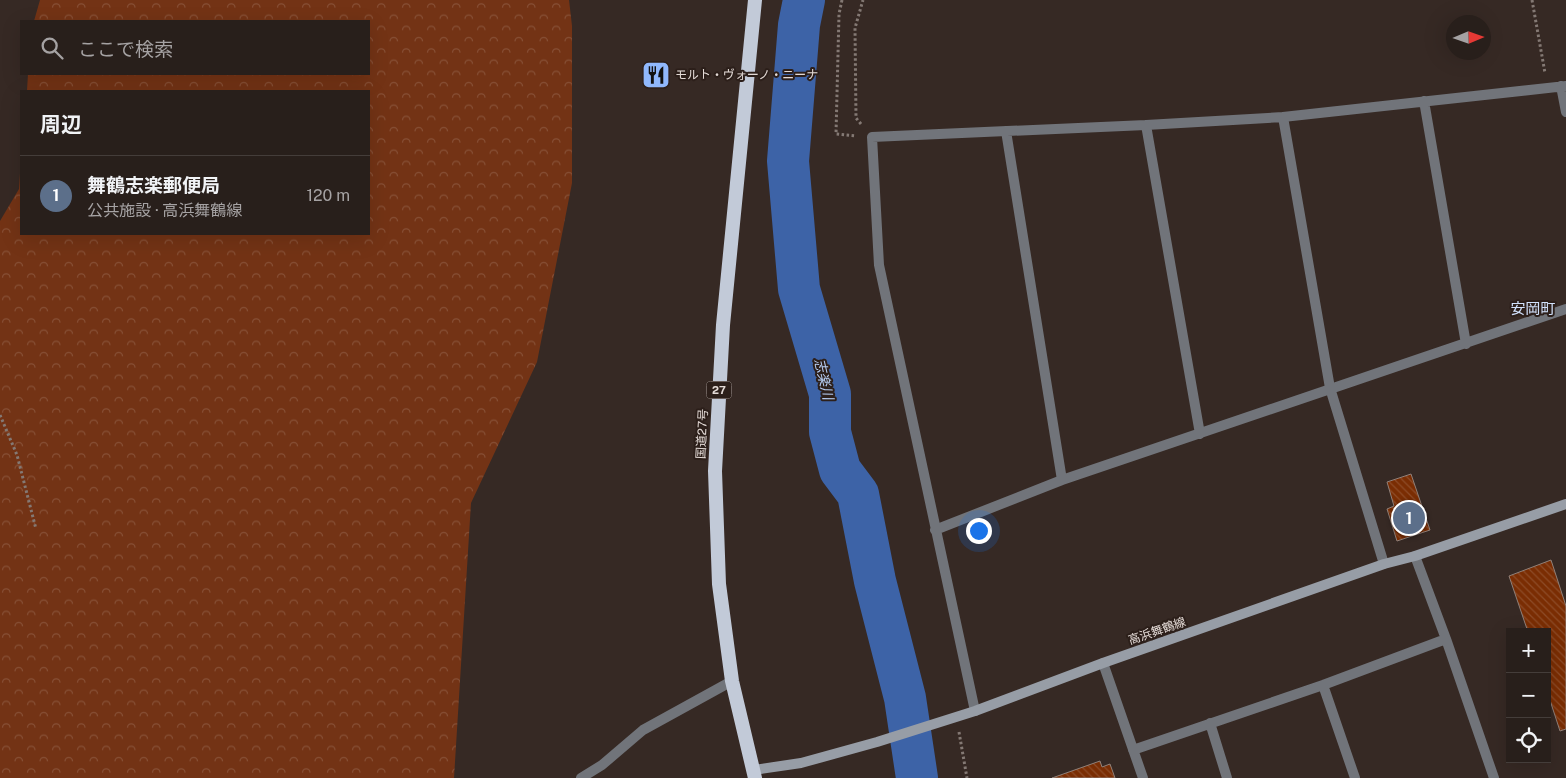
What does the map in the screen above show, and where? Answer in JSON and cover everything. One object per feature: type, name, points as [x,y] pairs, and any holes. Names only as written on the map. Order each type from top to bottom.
[{"type":"highway","name":"国道27号","points":[[754,774],[732,682],[719,584],[715,471],[723,325],[755,0]]},
{"type":"main road","name":"高浜舞鶴線","points":[[754,774],[878,742],[975,711],[1102,663],[1384,564],[1415,556],[1566,504]]},
{"type":"street","points":[[975,711],[880,265],[872,137],[1146,125],[1283,116],[1564,86],[1566,112]]},
{"type":"street","points":[[1424,101],[1466,344]]},
{"type":"street","points":[[1283,116],[1330,388],[1384,564]]},
{"type":"street","points":[[1146,125],[1200,434]]},
{"type":"street","points":[[1006,131],[1062,480]]},
{"type":"street","points":[[936,530],[1062,480],[1566,309]]},
{"type":"street","points":[[1415,556],[1494,778]]},
{"type":"street","points":[[1133,750],[1323,685],[1446,639]]},
{"type":"street","points":[[1102,663],[1143,778]]},
{"type":"street","points":[[581,778],[602,765],[643,730],[732,682]]},
{"type":"street","points":[[1323,685],[1355,778]]},
{"type":"street","points":[[1210,723],[1227,778]]},
{"type":"path","points":[[836,134],[839,14],[842,0]]},
{"type":"path","points":[[863,0],[855,28],[856,118],[872,137]]},
{"type":"path","points":[[1532,0],[1548,88]]},
{"type":"path","points":[[0,416],[17,455],[36,530]]},
{"type":"path","points":[[957,716],[967,778]]},
{"type":"green space","points":[[40,0],[569,0],[572,26],[572,183],[537,362],[471,503],[454,778],[0,778],[0,221],[19,189],[20,174],[20,235],[370,235],[370,90],[27,90],[28,75],[370,75],[370,20],[34,20]]},
{"type":"building","points":[[1411,474],[1430,530],[1397,541],[1387,509],[1394,506],[1387,482]]},
{"type":"building","points":[[1551,560],[1566,606],[1566,729],[1560,731],[1551,703],[1551,628],[1527,628],[1509,576]]},
{"type":"building","points":[[1100,761],[1102,767],[1110,764],[1115,778],[1052,778]]},
{"type":"waterway","name":"志楽川","points":[[804,0],[799,25],[788,161],[799,289],[830,394],[830,432],[840,470],[858,494],[875,581],[905,698],[917,778]]},
{"type":"place","name":"モルト・ヴォーノ・ニーナ","points":[[656,75]]},
{"type":"place","name":"舞鶴志楽郵便局","points":[[1409,518]]},
{"type":"district","name":"安岡町","points":[[1533,308]]}]
